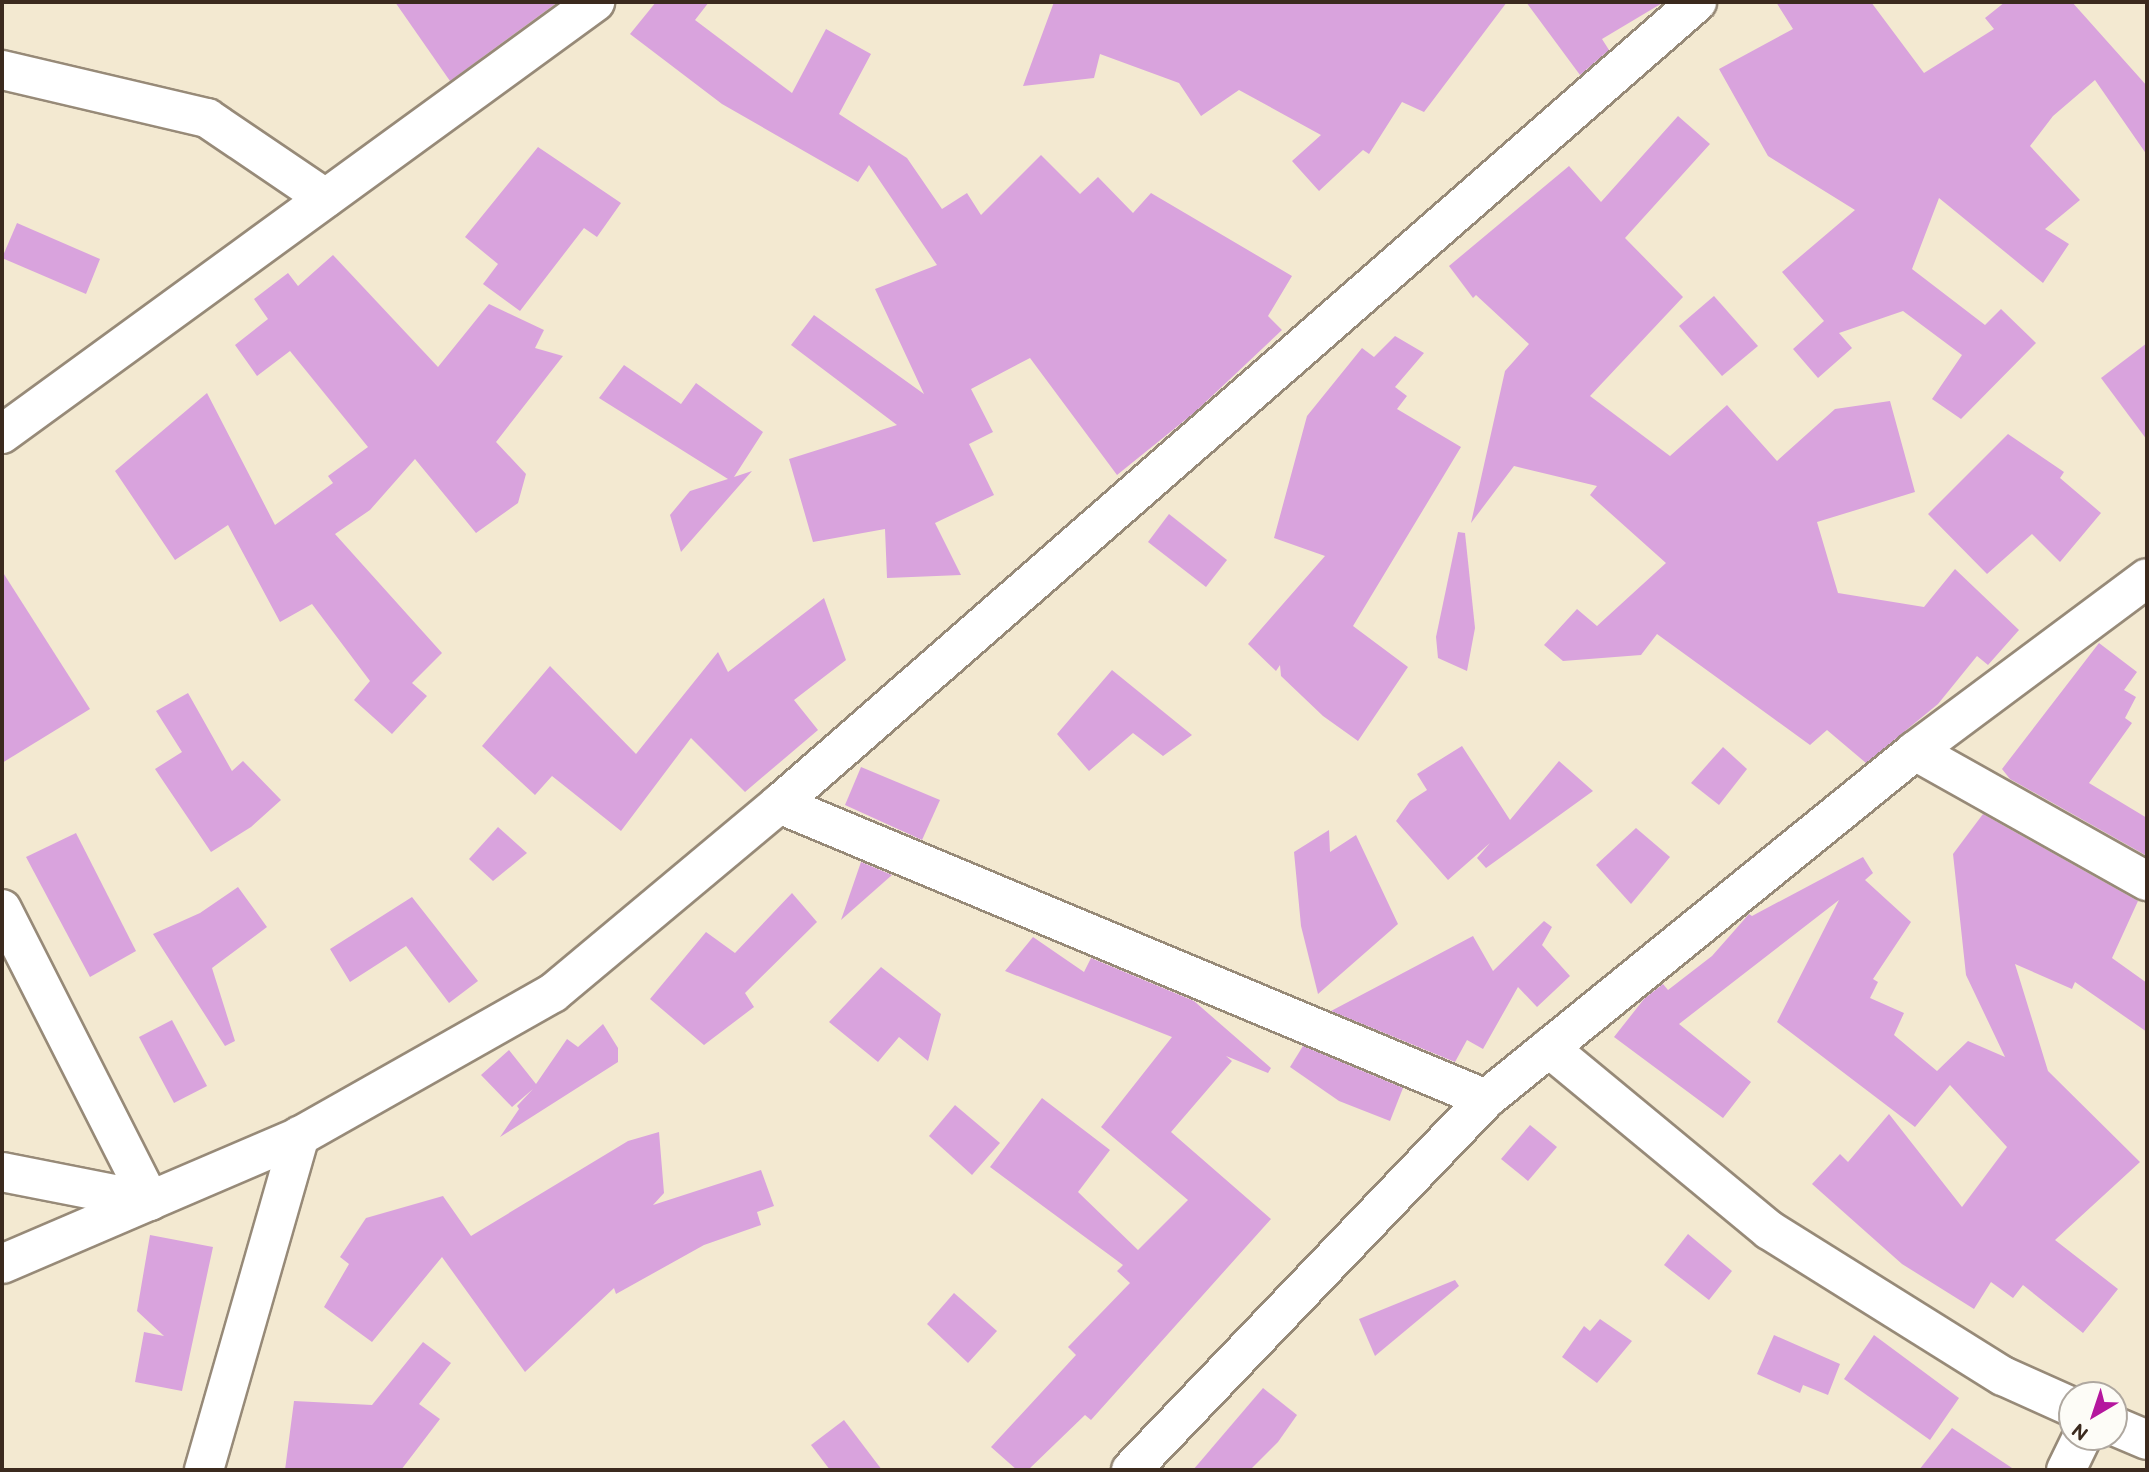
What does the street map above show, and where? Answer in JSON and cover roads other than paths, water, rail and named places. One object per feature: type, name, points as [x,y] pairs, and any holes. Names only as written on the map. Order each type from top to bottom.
[{"type":"street","points":[[2,434],[595,2]]},
{"type":"street","points":[[2,1264],[300,1136],[553,993],[779,804],[1697,2]]},
{"type":"street","points":[[2,70],[207,118],[325,198]]},
{"type":"street","points":[[1131,1470],[1486,1099],[1915,751],[2147,578]]},
{"type":"street","points":[[1915,751],[2147,881]]},
{"type":"street","points":[[779,804],[1486,1099]]},
{"type":"street","points":[[2,909],[150,1201]]},
{"type":"street","points":[[1549,1048],[1769,1230],[2003,1376],[2058,1401]]},
{"type":"street","points":[[204,1470],[300,1136]]},
{"type":"street","points":[[2,1172],[150,1201]]},
{"type":"street","points":[[2128,1432],[2147,1440]]},
{"type":"street","points":[[2066,1470],[2075,1451]]}]
